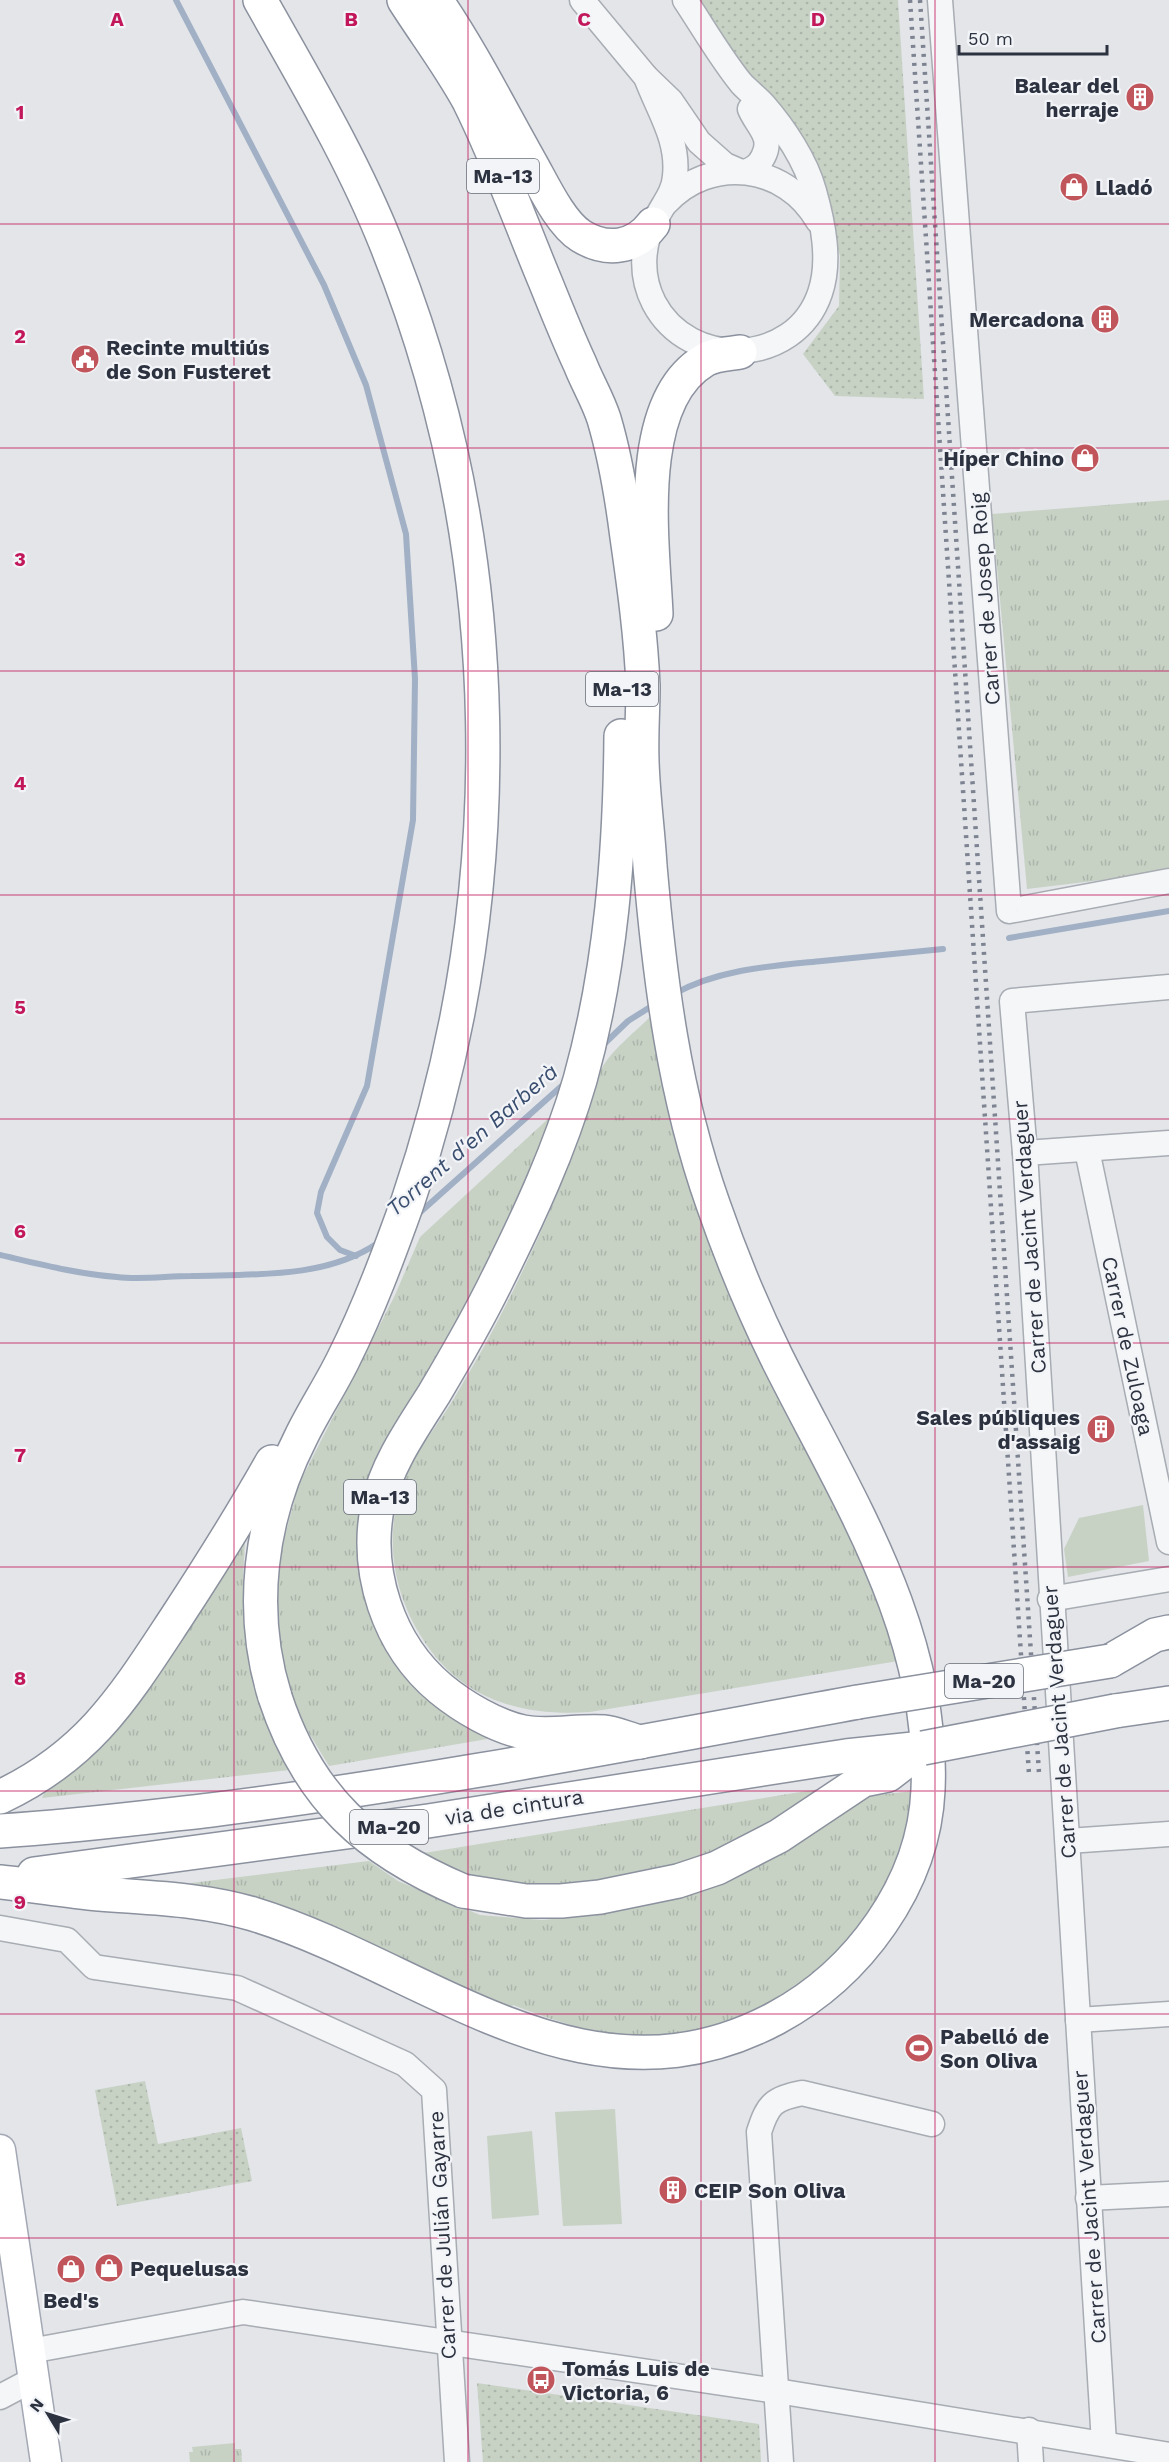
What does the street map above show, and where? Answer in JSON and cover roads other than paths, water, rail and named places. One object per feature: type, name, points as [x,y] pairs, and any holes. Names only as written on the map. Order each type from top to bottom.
[{"type":"highway","points":[[260,0],[327,119],[386,244],[417,330],[447,437],[466,532],[480,634],[484,747],[481,837],[471,937],[454,1037],[408,1200],[344,1358],[300,1439],[271,1512],[261,1579],[260,1613],[270,1679],[294,1748],[312,1778],[337,1807],[364,1835],[394,1857],[427,1876],[463,1891],[526,1901],[600,1898],[678,1881],[746,1854],[778,1836],[863,1780],[888,1775],[923,1748]]},
{"type":"highway","name":"Ma-13","points":[[404,0],[466,95],[510,192],[579,364],[585,428],[606,545],[622,679],[621,769],[614,879],[595,1015],[567,1119],[526,1217],[482,1310],[389,1470],[376,1521],[376,1569],[386,1610],[406,1649],[432,1681],[462,1704],[523,1732],[606,1732],[640,1742]]},
{"type":"highway","points":[[436,0],[459,34],[555,206],[579,235],[613,246],[628,245],[641,239],[658,214]]},
{"type":"highway","points":[[641,758],[657,706],[652,487],[656,449],[665,410],[681,382],[697,366],[714,356],[740,352]]},
{"type":"highway","points":[[0,1881],[183,1900],[247,1912],[291,1927],[452,2002],[519,2030],[556,2041],[626,2051],[663,2050],[700,2045],[735,2036],[770,2021],[802,2003],[857,1955],[879,1927],[897,1896],[913,1861],[928,1797],[925,1722],[909,1640],[873,1544],[778,1360],[723,1233],[691,1134],[666,1018],[660,974],[641,758],[643,686],[626,530],[604,416],[579,364]]},
{"type":"highway","points":[[0,1797],[32,1782],[74,1751],[112,1712],[130,1688],[234,1530],[291,1427],[362,1288],[385,1259]]},
{"type":"highway","points":[[1110,1661],[1155,1635],[1169,1632]]},
{"type":"highway","name":"Ma-20","points":[[640,1742],[858,1702],[1169,1653]]},
{"type":"highway","name":"Ma-20","points":[[923,1748],[1169,1702]]},
{"type":"highway","name":"via de cintura","points":[[0,1831],[124,1820],[328,1795],[496,1769],[640,1742]]},
{"type":"highway","name":"via de cintura","points":[[0,1881],[428,1821],[846,1756],[923,1748]]},
{"type":"main road","points":[[0,2150],[8,2243],[32,2365],[46,2462]]},
{"type":"street","points":[[582,0],[646,77],[671,101],[705,149],[742,171],[763,175],[787,187],[809,207],[822,231]]},
{"type":"street","points":[[658,214],[682,188],[701,177],[742,171],[759,164],[766,150],[767,140],[752,113],[741,84],[685,0]]},
{"type":"street","name":"Carrer de Josep Roig","points":[[939,0],[1009,911],[1169,881]]},
{"type":"street","points":[[646,77],[657,109],[671,134],[675,150],[674,183],[645,246],[645,275],[649,291],[662,317],[697,344],[724,352],[740,352],[766,347],[783,339],[799,326],[815,306],[826,270],[815,193],[804,166],[764,104],[741,84]]},
{"type":"street","name":"Carrer de Jacint Verdaguer","points":[[1104,2443],[1068,1841],[1050,1599],[1025,1154],[1012,1001],[1169,987]]},
{"type":"street","points":[[1025,1154],[1169,1143]]},
{"type":"street","name":"Carrer de Zuloaga","points":[[1087,1150],[1169,1542]]},
{"type":"street","points":[[1050,1599],[1169,1579]]},
{"type":"street","points":[[1068,1841],[1169,1834]]},
{"type":"street","name":"Carrer de Julián Gayarre","points":[[0,1928],[67,1940],[94,1967],[237,1988],[405,2064],[434,2090],[457,2462]]},
{"type":"street","points":[[1077,2020],[1169,2014]]},
{"type":"street","points":[[781,2462],[759,2132],[767,2109],[785,2096],[802,2093],[932,2124]]},
{"type":"street","points":[[1088,2198],[1169,2194]]},
{"type":"street","points":[[0,2397],[32,2365],[243,2312],[777,2391],[1029,2430],[1169,2455]]},
{"type":"street","points":[[1029,2430],[1031,2462]]},
{"type":"waterway","points":[[176,0],[324,285],[366,385],[406,534],[415,679],[413,820],[367,1086],[321,1192],[317,1213],[327,1237],[340,1250],[356,1256]]},
{"type":"waterway","name":"Torrent d'en Barberà","points":[[1009,938],[1169,911]]},
{"type":"waterway","name":"Torrent d'en Barberà","points":[[674,994],[709,979],[746,970],[943,949]]},
{"type":"waterway","name":"Torrent d'en Barberà","points":[[602,1046],[628,1021],[655,1004]]},
{"type":"waterway","name":"Torrent d'en Barberà","points":[[416,1216],[565,1083]]},
{"type":"waterway","name":"Torrent d'en Barberà","points":[[0,1255],[102,1276],[145,1278],[263,1274],[312,1269],[357,1255],[378,1243]]},
{"type":"railway","points":[[910,0],[1029,1774]]},
{"type":"railway","points":[[920,0],[1039,1773]]},
{"type":"place","name":"Balear del herraje","points":[[1140,97]]},
{"type":"place","name":"Lladó","points":[[1074,187]]},
{"type":"place","name":"Mercadona","points":[[1105,319]]},
{"type":"place","name":"Recinte multiús de Son Fusteret","points":[[85,359]]},
{"type":"place","name":"Híper Chino","points":[[1085,458]]},
{"type":"place","name":"Sales públiques d'assaig","points":[[1101,1429]]},
{"type":"place","name":"Pabelló de Son Oliva","points":[[919,2048]]},
{"type":"place","name":"CEIP Son Oliva","points":[[673,2190]]},
{"type":"place","name":"Pequelusas","points":[[109,2268]]},
{"type":"place","name":"Bed's","points":[[71,2269]]},
{"type":"place","name":"Tomás Luis de Victoria, 6","points":[[541,2380]]}]
